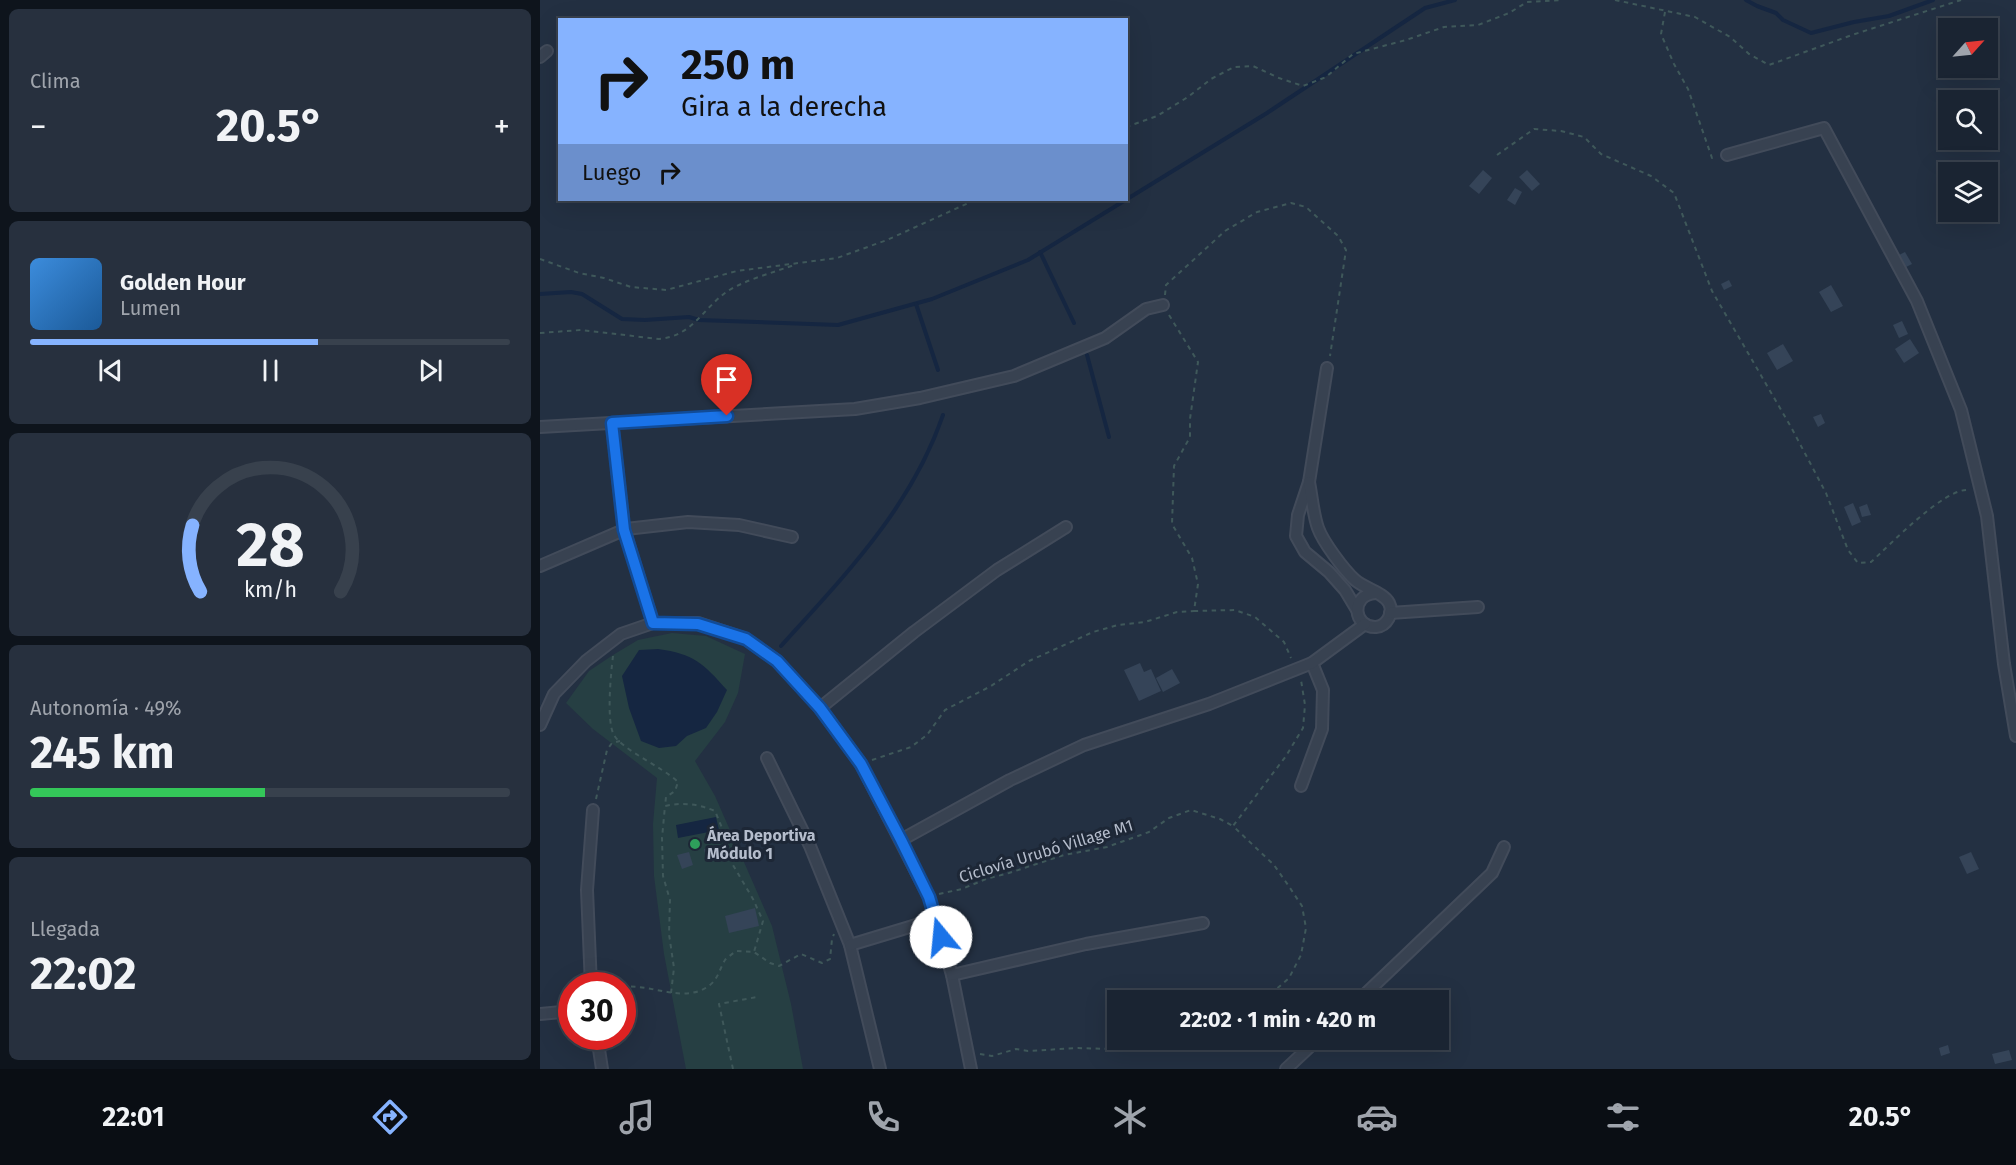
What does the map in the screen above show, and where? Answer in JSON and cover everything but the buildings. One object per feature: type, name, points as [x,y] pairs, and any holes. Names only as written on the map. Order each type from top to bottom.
[{"type":"street","points":[[1727,155],[1824,128],[1877,224],[1928,325],[1961,410],[1987,516],[2004,664],[2016,736]]},
{"type":"street","points":[[540,427],[855,410],[920,398],[1014,376],[1105,338],[1146,309],[1163,305]]},
{"type":"street","points":[[1309,482],[1318,528],[1337,559],[1356,581],[1389,602],[1390,613],[1385,623],[1380,626],[1365,624],[1345,590],[1329,572],[1305,552],[1296,536],[1298,515],[1309,482],[1327,368]]},
{"type":"street","points":[[612,423],[624,530],[653,623]]},
{"type":"street","points":[[540,566],[624,530],[688,522],[739,525],[792,537]]},
{"type":"street","points":[[820,708],[914,632],[997,570],[1066,527]]},
{"type":"street","points":[[1357,610],[1358,604],[1365,596],[1375,593]]},
{"type":"street","points":[[1390,613],[1478,606]]},
{"type":"street","points":[[540,724],[554,694],[586,661],[621,634],[653,623],[698,624],[746,639],[777,661],[820,708],[861,764],[929,897],[952,975],[970,1069]]},
{"type":"street","points":[[901,840],[1010,780],[1084,745],[1209,704],[1312,663],[1365,624]]},
{"type":"street","points":[[1301,786],[1322,729],[1323,690],[1312,663]]},
{"type":"street","points":[[767,758],[810,846],[850,945],[880,1069]]},
{"type":"street","points":[[590,972],[587,890],[593,810]]},
{"type":"street","points":[[1369,990],[1492,873],[1504,847]]},
{"type":"street","points":[[850,945],[936,919]]},
{"type":"street","points":[[952,975],[1086,944],[1203,923]]},
{"type":"street","points":[[540,1014],[558,1012]]},
{"type":"street","points":[[599,1050],[602,1069]]},
{"type":"street","points":[[1286,1069],[1306,1050]]},
{"type":"path","points":[[1128,126],[1158,116],[1211,79],[1234,67],[1253,66],[1303,86],[1326,77],[1353,54],[1444,27],[1478,24],[1509,13],[1527,2],[1562,0]]},
{"type":"path","points":[[1615,0],[1695,17],[1769,65],[1960,0]]},
{"type":"path","points":[[1665,12],[1661,34],[1688,89],[1712,158],[1727,155]]},
{"type":"path","points":[[1497,155],[1534,129],[1560,131],[1584,137],[1601,154],[1651,176],[1674,193],[1712,291],[1791,427],[1821,483],[1848,550],[1858,563],[1871,562],[1944,498],[1962,489],[1981,491]]},
{"type":"path","points":[[540,259],[579,273],[631,287],[666,290],[704,282],[737,271],[837,258],[887,240],[973,201]]},
{"type":"path","points":[[1194,610],[1198,584],[1192,558],[1172,524],[1174,466],[1190,437],[1190,419],[1198,362],[1163,305],[1166,285],[1225,231],[1257,212],[1291,203],[1306,207],[1338,236],[1346,250],[1327,368]]},
{"type":"path","points":[[540,333],[581,330],[659,339],[670,338],[699,320],[726,292],[800,262]]},
{"type":"path","points":[[861,764],[911,747],[927,735],[945,710],[991,686],[1029,661],[1093,632],[1118,625],[1145,622],[1177,612],[1236,610],[1255,618],[1284,642],[1301,681],[1305,705],[1303,728],[1286,756],[1233,826]]},
{"type":"path","points":[[615,639],[610,680],[613,735],[678,782],[675,791],[666,797],[662,838],[663,876],[670,900],[669,934],[674,968],[671,993]]},
{"type":"path","points":[[593,810],[607,750],[612,743],[620,741]]},
{"type":"path","points":[[665,806],[680,803],[715,811],[725,835],[733,865],[763,921],[754,952]]},
{"type":"path","name":"Ciclovía Urubó Village M1","points":[[929,897],[962,889],[986,879],[1064,855],[1107,847],[1149,832],[1169,818],[1191,810],[1220,819],[1233,826],[1274,865],[1302,906],[1306,928],[1301,955],[1289,978],[1275,990]]},
{"type":"path","points":[[636,987],[671,993],[697,993],[713,983],[726,958],[736,951],[754,952],[779,966],[801,954],[822,963],[830,959],[832,939],[841,922]]},
{"type":"path","points":[[733,1069],[719,1004],[757,997]]},
{"type":"path","points":[[968,1052],[992,1056],[1016,1049],[1028,1051],[1078,1048],[1107,1050]]},
{"type":"green space","name":"Área Deportiva Módulo 1","points":[[672,633],[706,636],[745,654],[738,693],[725,722],[695,761],[715,796],[772,926],[791,1004],[803,1069],[686,1069],[664,954],[654,876],[653,824],[657,778],[593,729],[566,703],[589,671],[613,655],[638,640]]},
{"type":"water","points":[[658,649],[681,654],[697,661],[727,690],[717,712],[706,728],[687,736],[676,746],[659,748],[641,741],[629,708],[622,676],[639,650]]},
{"type":"water","points":[[716,817],[719,830],[678,838],[676,825]]},
{"type":"waterway","points":[[1128,198],[1267,113],[1425,8],[1455,0]]},
{"type":"waterway","points":[[1746,0],[1776,13],[1783,20],[1811,33],[1889,16],[1933,0]]},
{"type":"waterway","points":[[540,294],[571,292],[582,294],[622,319],[689,317],[699,320],[838,325],[932,299],[1028,260],[1124,201]]},
{"type":"waterway","points":[[1040,252],[1074,323]]},
{"type":"waterway","points":[[916,304],[938,370]]},
{"type":"waterway","points":[[1087,355],[1109,437]]},
{"type":"waterway","points":[[781,646],[852,566],[895,510],[930,449],[943,415]]},
{"type":"place","name":"Área Deportiva Módulo 1","points":[[695,844]]},
{"type":"route","points":[[727,416],[612,423],[624,530],[653,623],[698,624],[746,639],[777,661],[820,708],[861,764],[929,897],[941,937]]}]
